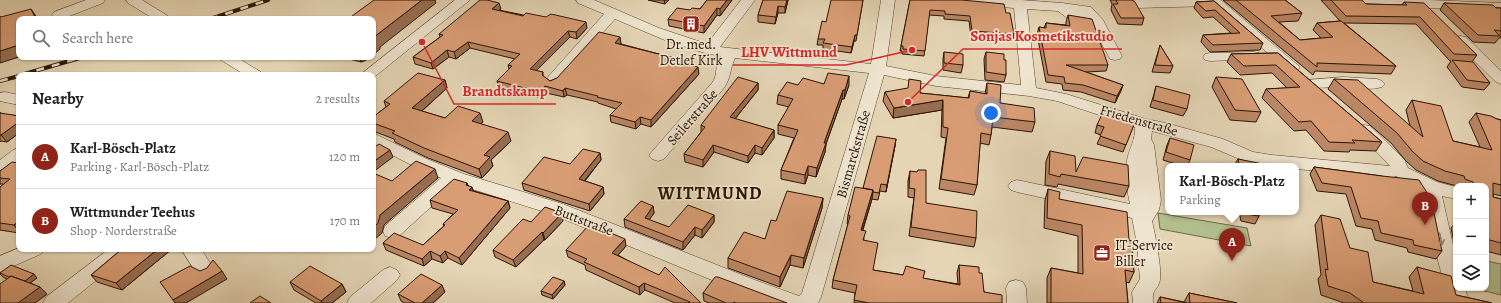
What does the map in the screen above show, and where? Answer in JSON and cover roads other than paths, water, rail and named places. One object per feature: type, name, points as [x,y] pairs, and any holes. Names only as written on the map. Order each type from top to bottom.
[{"type":"street","points":[[60,16],[59,15],[98,0]]},
{"type":"street","points":[[133,0],[158,16]]},
{"type":"street","points":[[372,72],[463,0]]},
{"type":"street","name":"Friedenstraße","points":[[583,0],[669,38],[710,50],[878,69],[936,81],[1029,91],[1066,99],[1118,115],[1143,131],[1166,128],[1217,143],[1249,156],[1272,161],[1294,163]]},
{"type":"street","points":[[710,50],[748,0]]},
{"type":"street","name":"Bismarckstraße","points":[[804,303],[811,297],[878,69],[888,0]]},
{"type":"street","points":[[963,0],[1062,7],[1076,18],[1091,10],[1115,56]]},
{"type":"street","points":[[1332,0],[1422,2],[1501,8]]},
{"type":"street","points":[[1136,4],[1214,1],[1327,97]]},
{"type":"street","points":[[1422,2],[1440,20]]},
{"type":"street","points":[[1020,4],[1029,91]]},
{"type":"street","points":[[552,81],[613,13]]},
{"type":"street","points":[[1451,31],[1501,79]]},
{"type":"street","name":"Seilerstraße","points":[[658,155],[719,86],[723,78],[724,65],[730,53]]},
{"type":"street","points":[[1210,57],[1278,55]]},
{"type":"street","points":[[231,60],[251,72]]},
{"type":"street","points":[[1312,84],[1343,82],[1377,84]]},
{"type":"street","points":[[1353,120],[1382,146],[1398,163],[1398,170],[1432,187],[1453,192]]},
{"type":"street","points":[[1143,131],[1135,164],[1141,217],[1147,241],[1150,280],[1142,292],[1143,303]]},
{"type":"street","name":"Buttstraße","points":[[376,140],[421,163],[454,176],[557,209],[748,286],[796,303]]},
{"type":"street","points":[[0,169],[16,156]]},
{"type":"street","name":"Friedenstraße","points":[[1299,163],[1392,172],[1398,170]]},
{"type":"street","points":[[392,231],[454,176]]},
{"type":"street","points":[[1017,186],[1141,217]]},
{"type":"street","points":[[1432,187],[1441,236],[1459,303]]},
{"type":"street","points":[[0,265],[28,252]]},
{"type":"street","points":[[53,303],[118,252]]},
{"type":"street","points":[[193,252],[204,269]]},
{"type":"street","points":[[357,303],[390,275]]},
{"type":"railway","points":[[219,16],[268,0]]},
{"type":"railway","points":[[31,72],[73,60]]},
{"type":"railway","points":[[0,81],[16,77]]},
{"type":"place","name":"Dr. med. Detlef Kirk","points":[[691,24]]},
{"type":"place","name":"Brandtskamp","points":[[422,42]]},
{"type":"place","name":"LHV Wittmund","points":[[912,50]]},
{"type":"place","name":"Sonjas Kosmetikstudio","points":[[908,102]]},
{"type":"place","name":"Wittmunder Teehus","points":[[1425,225]]},
{"type":"place","name":"IT-Service Biller","points":[[1102,253]]},
{"type":"place","name":"Karl-Bösch-Platz","points":[[1232,261]]},
{"type":"district","name":"WITTMUND","points":[[710,193]]}]
